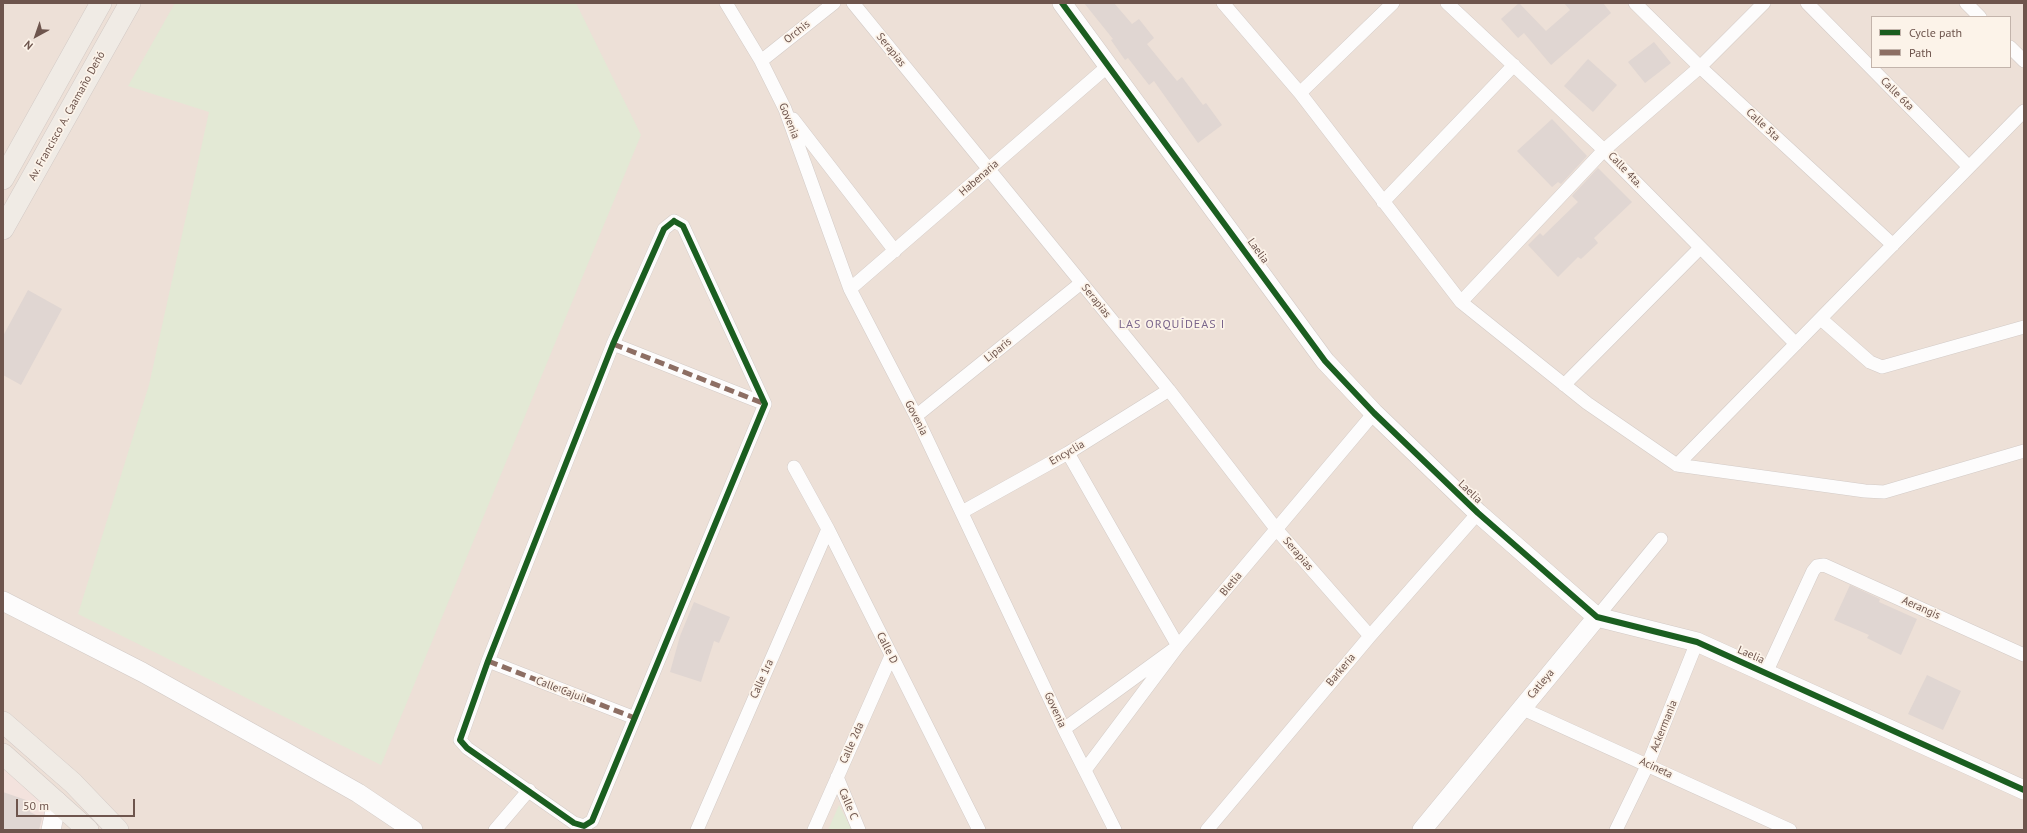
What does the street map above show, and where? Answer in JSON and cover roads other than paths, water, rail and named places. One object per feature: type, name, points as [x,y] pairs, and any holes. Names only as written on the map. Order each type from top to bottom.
[{"type":"main road","points":[[3,179],[101,3]]},
{"type":"main road","name":"Av. Francisco A. Caamaño Deñó","points":[[3,229],[130,3]]},
{"type":"main road","points":[[3,722],[73,783],[118,830]]},
{"type":"main road","points":[[3,754],[88,830]]},
{"type":"street","name":"Govenia","points":[[726,3],[761,62],[785,109],[850,288],[916,416],[1064,729],[1115,830]]},
{"type":"street","name":"Orchis","points":[[761,62],[834,3]]},
{"type":"street","name":"Serapias","points":[[853,3],[1169,390],[1277,530],[1370,636]]},
{"type":"street","name":"Laelia","points":[[1062,3],[1325,361],[1374,413],[1478,513],[1597,617],[1697,642],[2024,790]]},
{"type":"street","points":[[1223,3],[1300,92],[1383,202],[1462,302],[1587,403],[1677,465],[1865,491],[1884,492],[2024,451]]},
{"type":"street","points":[[1300,92],[1393,3]]},
{"type":"street","name":"Calle 4ta.","points":[[1447,3],[1604,150],[1796,344]]},
{"type":"street","name":"Calle 5ta","points":[[1635,3],[1700,67],[1893,245]]},
{"type":"street","points":[[1462,302],[1604,150],[1700,67],[1764,3]]},
{"type":"street","name":"Calle 6ta","points":[[1807,3],[1871,67]]},
{"type":"street","points":[[1966,3],[1979,16]]},
{"type":"street","points":[[2011,48],[2024,61]]},
{"type":"street","name":"Habenaria","points":[[850,288],[895,251],[1108,66]]},
{"type":"street","points":[[1383,202],[1514,66]]},
{"type":"street","name":"Calle 6ta","points":[[1872,68],[1970,167]]},
{"type":"street","points":[[785,109],[895,251]]},
{"type":"street","points":[[1677,465],[2024,111]]},
{"type":"street","points":[[674,221],[683,226],[765,404],[592,821],[584,826],[574,822],[467,748],[460,740],[488,661],[613,344],[664,229],[674,221]]},
{"type":"street","points":[[1564,385],[1700,248]]},
{"type":"street","name":"Liparis","points":[[916,416],[1081,283]]},
{"type":"street","points":[[1821,319],[1870,362],[1882,367],[2024,327]]},
{"type":"street","points":[[613,344],[765,404]]},
{"type":"street","name":"Encyclia","points":[[962,512],[1068,453],[1169,390]]},
{"type":"street","name":"Bletia","points":[[1064,729],[1178,646],[1374,413]]},
{"type":"street","points":[[1068,453],[1178,646],[1085,770]]},
{"type":"street","name":"Calle D","points":[[794,467],[828,529],[979,830]]},
{"type":"street","name":"Barkeria","points":[[1207,830],[1370,636],[1478,513]]},
{"type":"street","name":"Calle 1ra","points":[[697,830],[828,529]]},
{"type":"street","name":"Catleya","points":[[1422,830],[1661,539]]},
{"type":"street","name":"Aerangis","points":[[1766,673],[1812,571],[1817,566],[1824,565],[2024,655]]},
{"type":"street","points":[[3,601],[142,672],[282,750],[358,793],[413,830]]},
{"type":"street","name":"Ackermania","points":[[1616,830],[1648,764],[1697,642]]},
{"type":"street","name":"Calle 2da","points":[[814,830],[891,656]]},
{"type":"street","name":"Calle Cajuil","points":[[488,661],[635,718]]},
{"type":"street","name":"Acineta","points":[[1522,708],[1648,764],[1790,830]]},
{"type":"street","name":"Calle C","points":[[837,777],[859,830]]},
{"type":"street","points":[[495,830],[529,790]]},
{"type":"street","points":[[51,830],[57,801]]},
{"type":"district","name":"LAS ORQUÍDEAS I","points":[[1172,325]]}]
